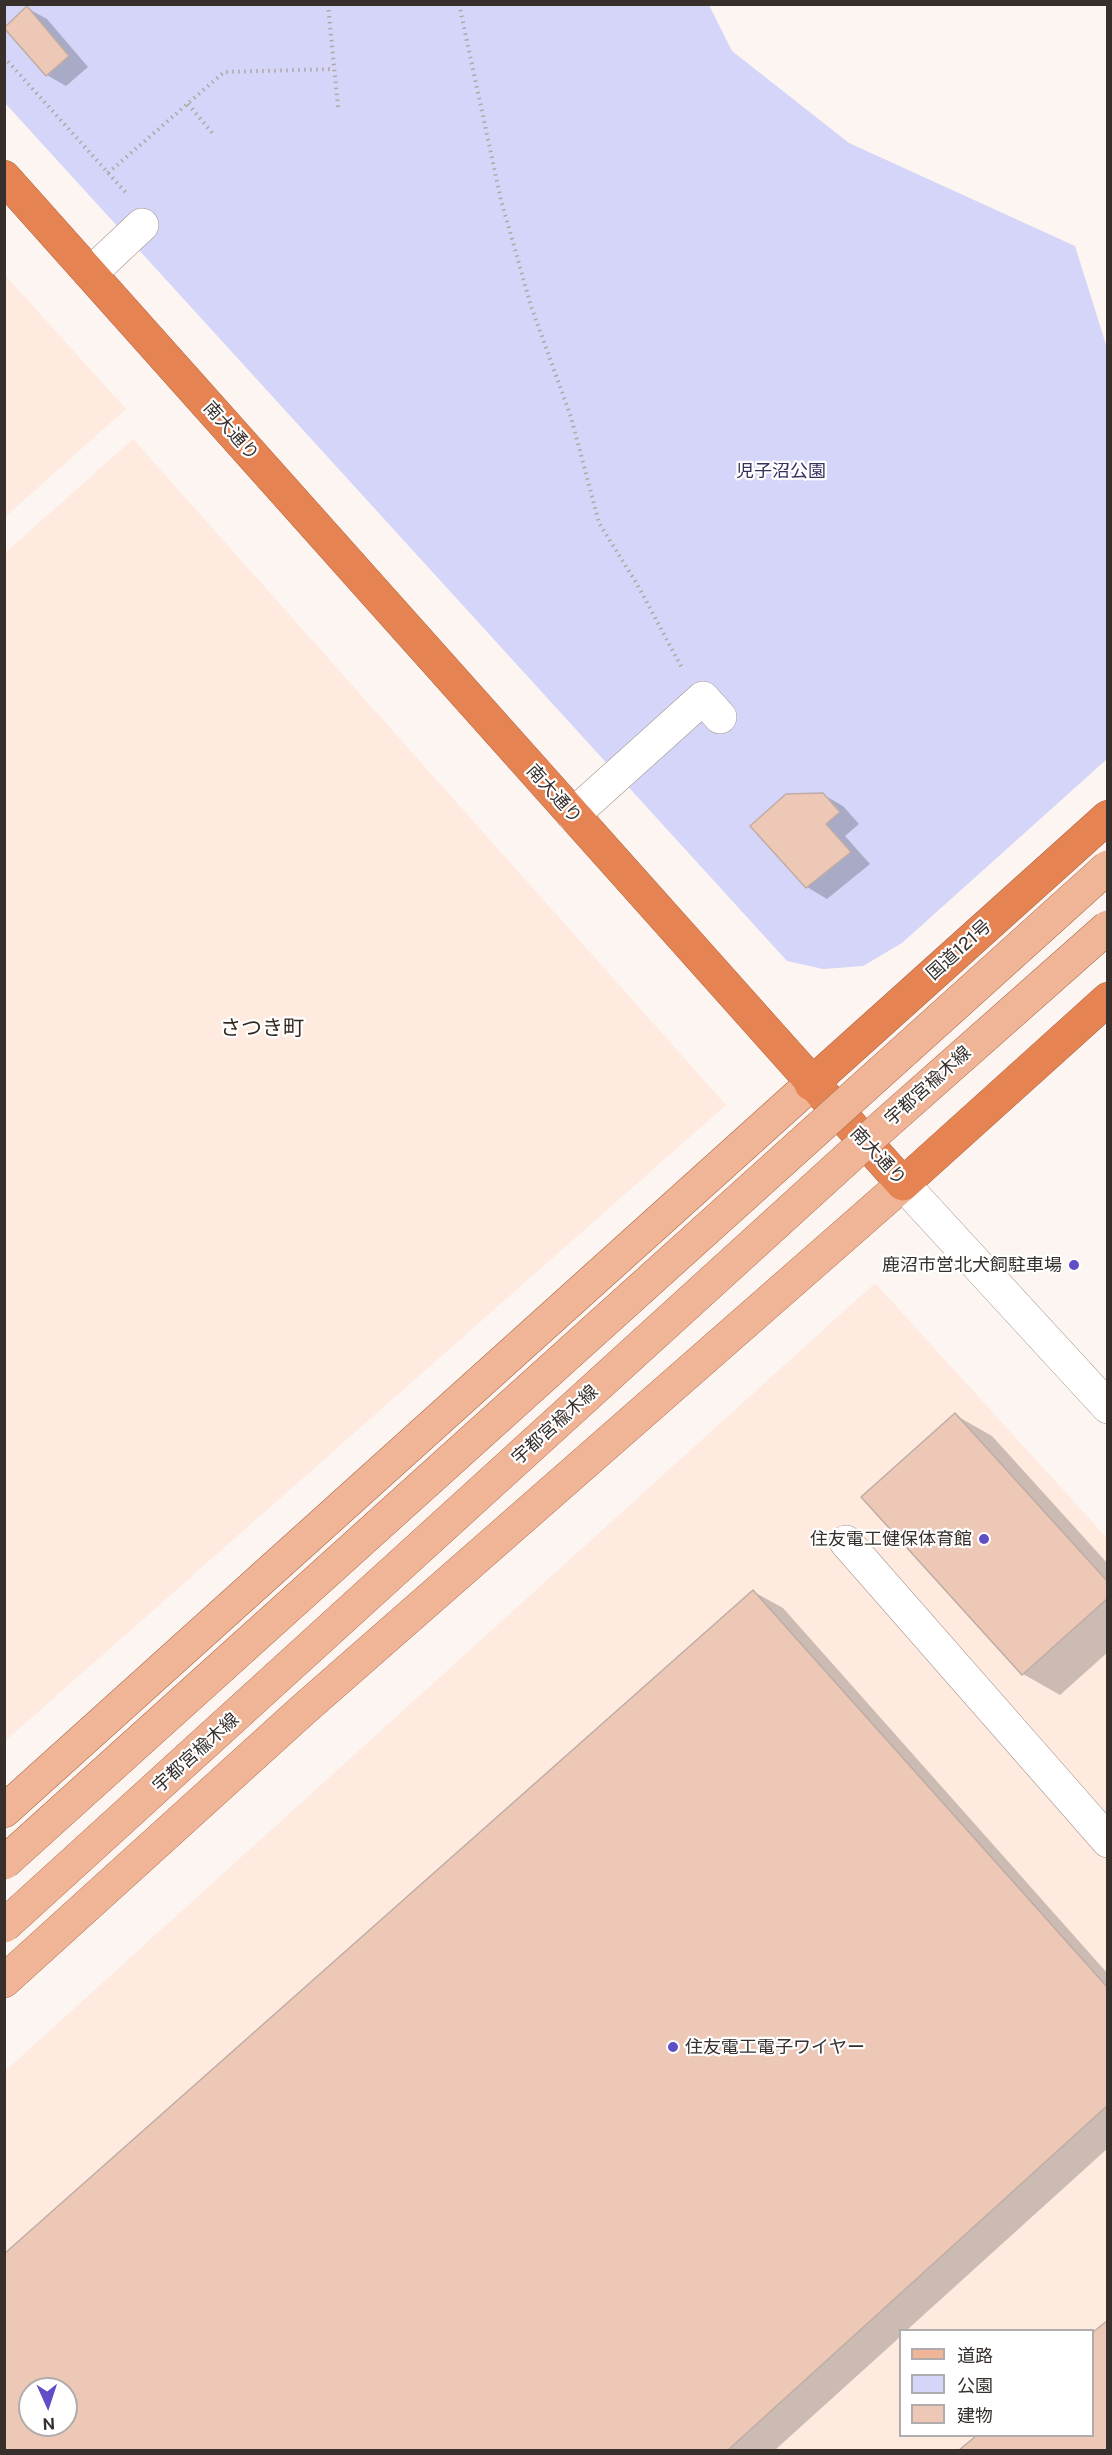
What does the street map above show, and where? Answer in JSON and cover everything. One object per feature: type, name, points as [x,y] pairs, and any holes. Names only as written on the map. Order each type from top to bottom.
[{"type":"highway","name":"南大通り","points":[[4,177],[811,1084],[903,1184]]},
{"type":"highway","name":"国道121号","points":[[811,1084],[1107,817]]},
{"type":"highway","points":[[903,1184],[1107,999]]},
{"type":"main road","points":[[4,1863],[1107,867]]},
{"type":"main road","name":"宇都宮楡木線","points":[[4,1926],[873,1135],[1107,927]]},
{"type":"main road","points":[[4,1811],[811,1084]]},
{"type":"main road","points":[[4,1981],[304,1709],[903,1184]]},
{"type":"street","points":[[91,273],[136,211]]},
{"type":"street","points":[[573,815],[712,708]]},
{"type":"street","name":"南大通り","points":[[903,1184],[1107,1407]]},
{"type":"street","points":[[846,1542],[1107,1841]]},
{"type":"path","points":[[328,4],[338,108]]},
{"type":"path","points":[[459,4],[501,200],[531,306],[571,417],[599,523],[637,584],[681,669],[712,708]]},
{"type":"path","points":[[4,57],[108,173],[136,211]]},
{"type":"path","points":[[108,173],[224,72],[334,69]]},
{"type":"path","points":[[188,104],[214,135]]},
{"type":"shaded area","points":[[4,274],[126,409],[5,517],[4,517]]},
{"type":"shaded area","points":[[133,439],[726,1105],[5,1741],[5,553]]},
{"type":"shaded area","name":"住友電工電子ワイヤー","points":[[875,1283],[1107,1538],[1107,2450],[5,2450],[4,2072]]},
{"type":"green space","name":"児子沼公園","points":[[4,5],[709,5],[732,51],[849,143],[1075,246],[1107,348],[1107,759],[902,943],[863,966],[823,969],[787,961],[5,103]]},
{"type":"building","points":[[27,6],[69,56],[46,76],[4,28]]},
{"type":"building","points":[[823,793],[840,812],[826,824],[851,852],[806,888],[750,826],[786,794]]},
{"type":"building","name":"住友電工健保体育館","points":[[955,1413],[1108,1582],[1108,1598],[1022,1675],[861,1497]]},
{"type":"building","name":"住友電工電子ワイヤー","points":[[753,1590],[1108,1988],[1108,2105],[728,2450],[4,2450],[4,2254]]},
{"type":"building","points":[[1108,2320],[1108,2450],[959,2450],[975,2437],[1094,2437],[1094,2331]]},
{"type":"place","name":"鹿沼市営北犬飼駐車場","points":[[1074,1265]]},
{"type":"place","name":"住友電工健保体育館","points":[[984,1539]]},
{"type":"place","name":"住友電工電子ワイヤー","points":[[673,2047]]},
{"type":"district","name":"さつき町","points":[[262,1029]]}]
